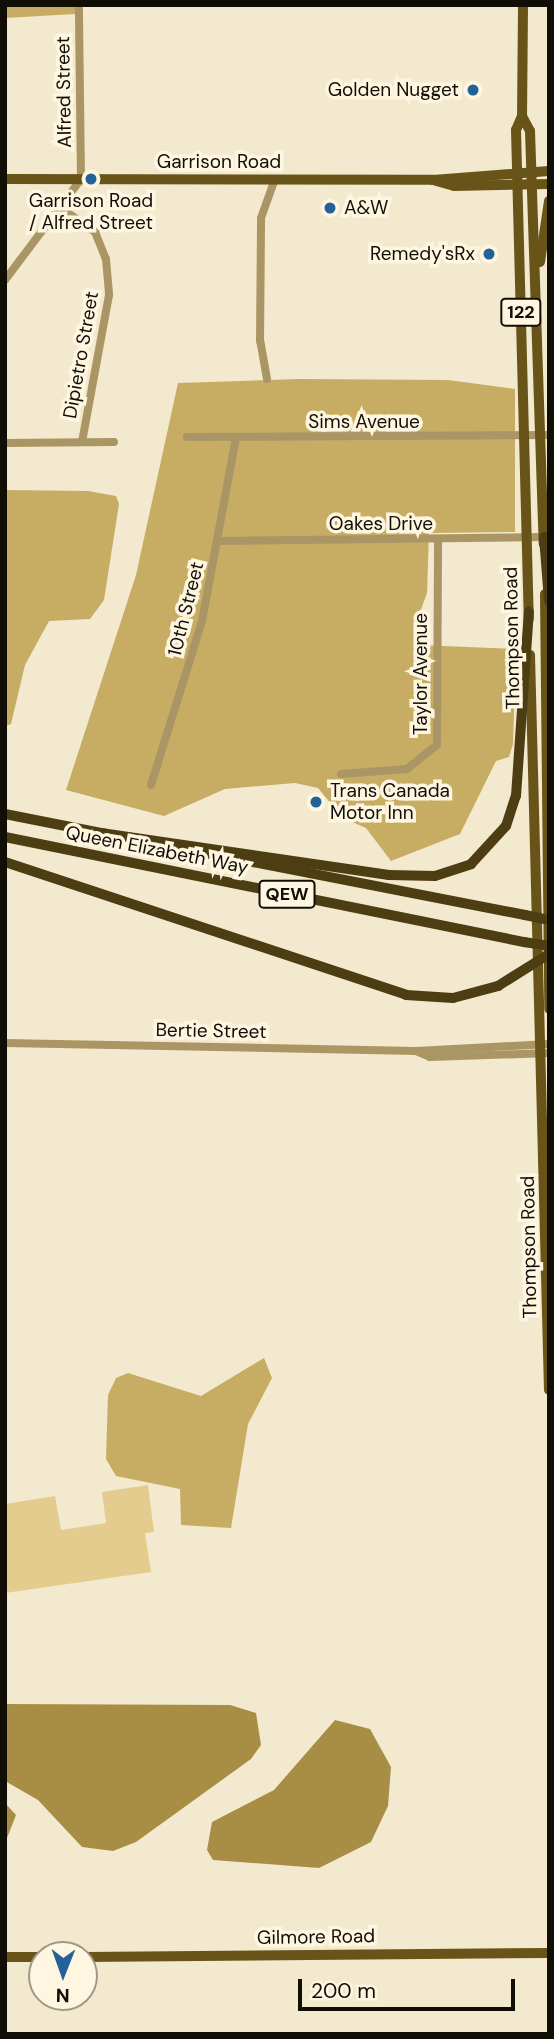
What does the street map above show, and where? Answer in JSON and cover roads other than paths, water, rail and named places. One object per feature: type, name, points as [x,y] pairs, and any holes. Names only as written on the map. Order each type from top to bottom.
[{"type":"highway","points":[[544,537],[549,601]]},
{"type":"highway","points":[[101,833],[389,876],[435,876],[471,864],[506,826],[516,796],[529,611]]},
{"type":"highway","name":"Queen Elizabeth Way","points":[[5,814],[549,920]]},
{"type":"highway","name":"Queen Elizabeth Way","points":[[5,837],[549,946]]},
{"type":"highway","points":[[5,862],[406,995],[453,998],[498,986],[549,954]]},
{"type":"main road","name":"122","points":[[516,171],[522,116],[523,5]]},
{"type":"main road","name":"122","points":[[522,116],[530,131],[529,171]]},
{"type":"main road","name":"Garrison Road","points":[[433,180],[516,171],[549,171]]},
{"type":"main road","name":"Thompson Road","points":[[516,171],[547,1099],[549,1390]]},
{"type":"main road","name":"Thompson Road","points":[[529,171],[546,438],[542,470],[549,1009]]},
{"type":"main road","name":"Garrison Road","points":[[5,179],[433,180],[516,185],[549,184]]},
{"type":"main road","points":[[538,336],[541,232],[549,201]]},
{"type":"main road","points":[[542,470],[549,459]]},
{"type":"main road","name":"Gilmore Road","points":[[98,1957],[549,1953]]},
{"type":"main road","points":[[5,1957],[28,1957]]},
{"type":"street","name":"Alfred Street","points":[[79,5],[81,179]]},
{"type":"street","points":[[5,280],[81,179]]},
{"type":"street","points":[[267,379],[260,341],[261,218],[275,179]]},
{"type":"street","name":"Dipietro Street","points":[[61,208],[95,232],[106,259],[109,295],[82,443]]},
{"type":"street","name":"Sims Avenue","points":[[187,438],[546,438]]},
{"type":"street","name":"10th Street","points":[[151,785],[202,621],[236,438]]},
{"type":"street","points":[[5,443],[114,442]]},
{"type":"street","name":"Oakes Drive","points":[[218,541],[544,537]]},
{"type":"street","name":"Taylor Avenue","points":[[341,774],[407,769],[437,745],[438,540]]},
{"type":"street","name":"Bertie Street","points":[[5,1043],[416,1051],[544,1049]]},
{"type":"place","name":"Golden Nugget","points":[[473,90]]},
{"type":"place","name":"Garrison Road / Alfred Street","points":[[91,179]]},
{"type":"place","name":"A&W","points":[[330,208]]},
{"type":"place","name":"Remedy'sRx","points":[[489,254]]},
{"type":"place","name":"Trans Canada Motor Inn","points":[[316,802]]}]
